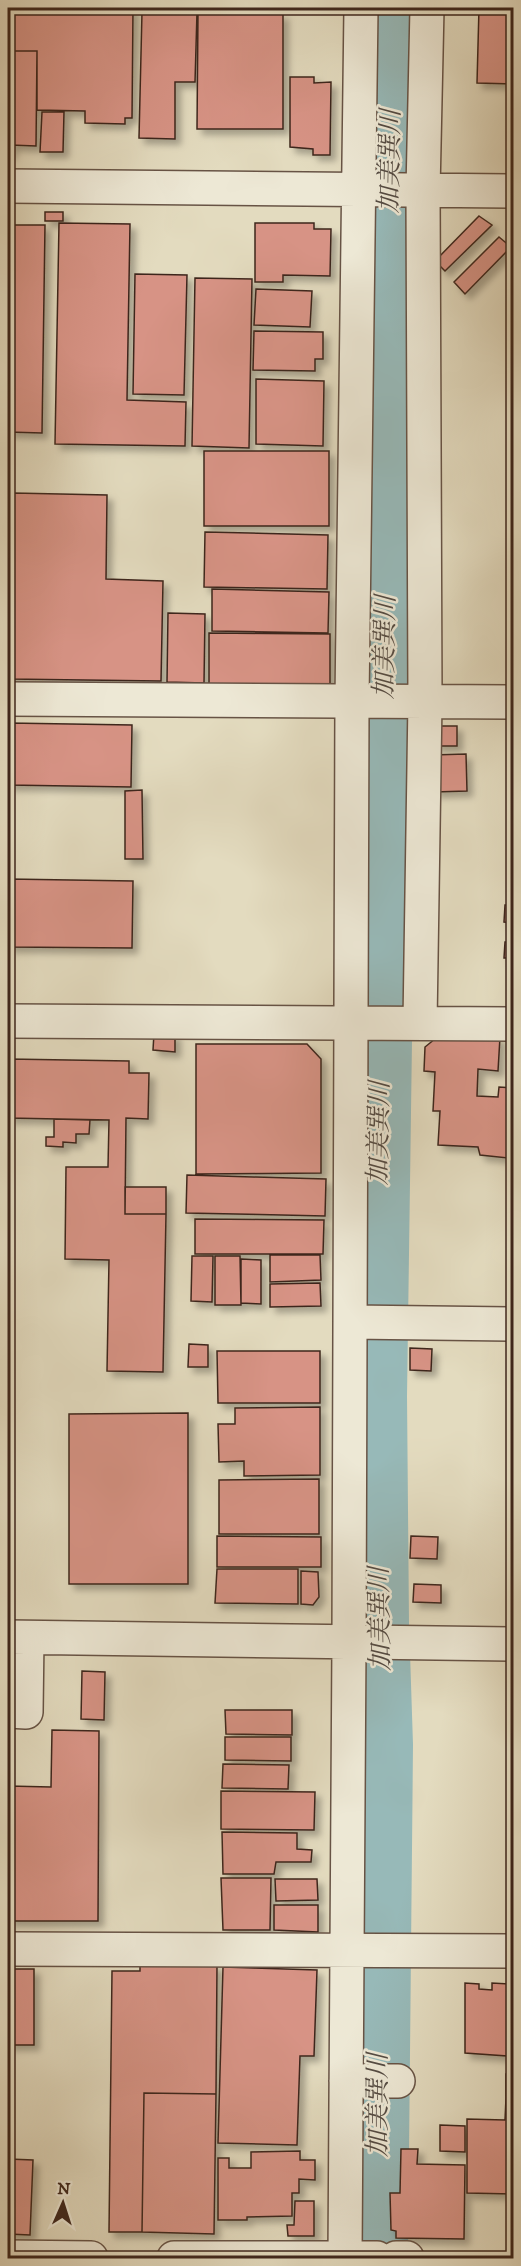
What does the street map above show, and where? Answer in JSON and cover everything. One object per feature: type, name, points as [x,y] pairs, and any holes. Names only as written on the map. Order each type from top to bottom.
[{"type":"street","points":[[361,8],[391,190],[416,701],[415,1023]]},
{"type":"street","points":[[345,2258],[374,2081],[368,1950],[368,1643],[351,1322],[353,700],[391,190],[427,8]]},
{"type":"street","points":[[8,186],[513,191]]},
{"type":"street","points":[[8,699],[513,702]]},
{"type":"street","points":[[8,1021],[513,1024]]},
{"type":"street","points":[[351,1322],[513,1324]]},
{"type":"street","points":[[8,1712],[26,1712],[17,1637],[513,1644]]},
{"type":"street","points":[[8,1949],[513,1951]]},
{"type":"street","points":[[8,2257],[91,2259]]},
{"type":"street","points":[[398,2258],[407,2259]]},
{"type":"street","points":[[174,2259],[377,2259]]},
{"type":"building","points":[[8,8],[133,8],[132,118],[125,118],[125,124],[85,123],[85,111],[37,110],[37,51],[8,51]]},
{"type":"building","points":[[479,8],[514,8],[514,84],[477,83]]},
{"type":"building","points":[[142,12],[197,12],[195,82],[175,82],[175,139],[139,138]]},
{"type":"building","points":[[198,13],[283,14],[283,129],[197,129]]},
{"type":"building","points":[[8,51],[37,51],[36,146],[11,145],[11,153],[8,153]]},
{"type":"building","points":[[290,77],[314,77],[314,83],[331,82],[330,155],[313,155],[313,149],[290,147]]},
{"type":"building","points":[[42,112],[64,112],[63,152],[40,152]]},
{"type":"building","points":[[45,212],[63,212],[63,221],[45,221]]},
{"type":"building","points":[[479,216],[492,225],[445,271],[435,261]]},
{"type":"building","points":[[59,223],[130,224],[127,400],[186,402],[185,446],[55,444]]},
{"type":"building","points":[[255,223],[314,223],[314,229],[331,229],[330,276],[283,275],[283,282],[255,282]]},
{"type":"building","points":[[8,225],[45,225],[42,433],[8,432]]},
{"type":"building","points":[[499,237],[511,247],[465,294],[454,282]]},
{"type":"building","points":[[135,274],[187,275],[184,395],[133,394]]},
{"type":"building","points":[[195,278],[252,279],[249,448],[192,446]]},
{"type":"building","points":[[256,289],[312,291],[310,327],[254,325]]},
{"type":"building","points":[[254,331],[323,332],[323,359],[315,359],[315,371],[253,370]]},
{"type":"building","points":[[256,379],[324,381],[323,446],[256,444]]},
{"type":"building","points":[[204,451],[329,451],[329,526],[204,526]]},
{"type":"building","points":[[13,493],[107,495],[106,579],[163,581],[161,681],[8,679],[8,577],[11,577]]},
{"type":"building","points":[[205,532],[328,535],[327,589],[204,587]]},
{"type":"building","points":[[212,589],[329,592],[328,633],[212,631]]},
{"type":"building","points":[[168,613],[205,614],[204,683],[167,682]]},
{"type":"building","points":[[209,633],[330,634],[330,685],[209,685]]},
{"type":"building","points":[[8,723],[132,725],[131,787],[8,785]]},
{"type":"building","points":[[435,726],[457,726],[457,746],[435,746]]},
{"type":"building","points":[[466,754],[467,791],[434,792],[432,755]]},
{"type":"building","points":[[142,790],[143,859],[125,859],[125,791]]},
{"type":"building","points":[[8,879],[133,881],[132,948],[8,947]]},
{"type":"building","points":[[505,905],[514,905],[514,923],[504,922]]},
{"type":"building","points":[[505,942],[514,942],[514,958],[504,958]]},
{"type":"building","points":[[154,1033],[175,1034],[175,1052],[153,1050]]},
{"type":"building","points":[[441,1034],[500,1037],[498,1071],[478,1069],[477,1096],[498,1097],[499,1087],[514,1088],[514,1146],[508,1146],[508,1158],[480,1155],[478,1147],[438,1145],[440,1111],[433,1111],[435,1072],[424,1071],[425,1047]]},
{"type":"building","points":[[196,1044],[307,1044],[321,1059],[321,1173],[196,1174]]},
{"type":"building","points":[[8,1059],[129,1061],[129,1073],[149,1073],[148,1119],[126,1118],[125,1214],[166,1214],[163,1372],[107,1371],[109,1260],[65,1259],[66,1167],[108,1167],[109,1120],[8,1118]]},
{"type":"building","points":[[54,1119],[90,1120],[89,1134],[76,1134],[76,1143],[63,1142],[63,1147],[46,1146],[46,1137],[54,1137]]},
{"type":"building","points":[[187,1175],[326,1179],[325,1216],[186,1213]]},
{"type":"building","points":[[125,1187],[166,1187],[166,1214],[125,1214]]},
{"type":"building","points":[[195,1219],[324,1220],[323,1254],[195,1254]]},
{"type":"building","points":[[270,1255],[320,1255],[321,1280],[270,1282]]},
{"type":"building","points":[[192,1256],[213,1256],[212,1302],[191,1301]]},
{"type":"building","points":[[215,1256],[240,1256],[241,1305],[215,1305]]},
{"type":"building","points":[[241,1259],[261,1260],[261,1304],[241,1303]]},
{"type":"building","points":[[320,1283],[321,1306],[270,1307],[270,1284]]},
{"type":"building","points":[[189,1344],[208,1345],[208,1367],[188,1367]]},
{"type":"building","points":[[410,1348],[432,1349],[431,1371],[410,1370]]},
{"type":"building","points":[[217,1351],[320,1351],[320,1403],[218,1403]]},
{"type":"building","points":[[320,1407],[320,1475],[244,1476],[244,1461],[219,1462],[218,1424],[235,1424],[235,1408]]},
{"type":"building","points":[[188,1413],[188,1584],[69,1584],[69,1414]]},
{"type":"building","points":[[319,1479],[319,1534],[219,1534],[219,1480]]},
{"type":"building","points":[[217,1536],[321,1537],[321,1567],[217,1567]]},
{"type":"building","points":[[411,1536],[438,1537],[437,1559],[410,1558]]},
{"type":"building","points":[[217,1569],[298,1569],[298,1604],[215,1603]]},
{"type":"building","points":[[301,1571],[318,1572],[319,1597],[313,1605],[301,1604]]},
{"type":"building","points":[[414,1584],[441,1585],[441,1603],[413,1602]]},
{"type":"building","points":[[82,1671],[105,1672],[104,1720],[81,1719]]},
{"type":"building","points":[[225,1710],[292,1710],[292,1735],[226,1734]]},
{"type":"building","points":[[52,1730],[99,1731],[98,1921],[8,1921],[8,1786],[51,1787]]},
{"type":"building","points":[[225,1737],[291,1737],[291,1761],[225,1760]]},
{"type":"building","points":[[223,1764],[289,1765],[288,1789],[222,1788]]},
{"type":"building","points":[[221,1791],[315,1792],[314,1830],[221,1829]]},
{"type":"building","points":[[222,1832],[297,1833],[297,1849],[312,1850],[311,1862],[276,1862],[274,1874],[223,1874]]},
{"type":"building","points":[[221,1878],[271,1878],[270,1930],[223,1930]]},
{"type":"building","points":[[275,1879],[317,1879],[318,1900],[276,1901]]},
{"type":"building","points":[[274,1905],[318,1905],[318,1932],[274,1930]]},
{"type":"building","points":[[140,1964],[217,1965],[216,2094],[144,2093],[142,2232],[109,2232],[112,1971],[140,1971]]},
{"type":"building","points":[[223,1967],[317,1970],[314,2056],[300,2056],[297,2145],[218,2143]]},
{"type":"building","points":[[8,1969],[34,1969],[34,2045],[8,2045]]},
{"type":"building","points":[[509,1972],[514,1972],[514,2072],[507,2071],[507,2056],[465,2053],[465,1983],[479,1984],[479,1989],[492,1990],[492,1983],[509,1984]]},
{"type":"building","points":[[506,2074],[514,2074],[514,2097],[506,2097]]},
{"type":"building","points":[[144,2093],[216,2094],[214,2234],[142,2232]]},
{"type":"building","points":[[506,2098],[514,2098],[513,2194],[467,2193],[467,2119],[505,2120]]},
{"type":"building","points":[[440,2125],[465,2126],[465,2152],[440,2151]]},
{"type":"building","points":[[401,2149],[418,2149],[417,2164],[465,2165],[464,2239],[396,2238],[396,2231],[391,2230],[390,2193],[400,2193]]},
{"type":"building","points":[[300,2151],[300,2160],[315,2160],[315,2180],[299,2179],[299,2193],[292,2193],[292,2216],[218,2220],[218,2158],[229,2158],[229,2168],[251,2168],[251,2152]]},
{"type":"building","points":[[8,2159],[33,2160],[30,2235],[8,2234]]},
{"type":"building","points":[[295,2201],[314,2201],[314,2236],[288,2236],[287,2225],[294,2225]]},
{"type":"waterway","name":"加美巽川","points":[[376,2258],[381,1745],[377,1623],[375,1396],[385,685],[391,8]]}]
